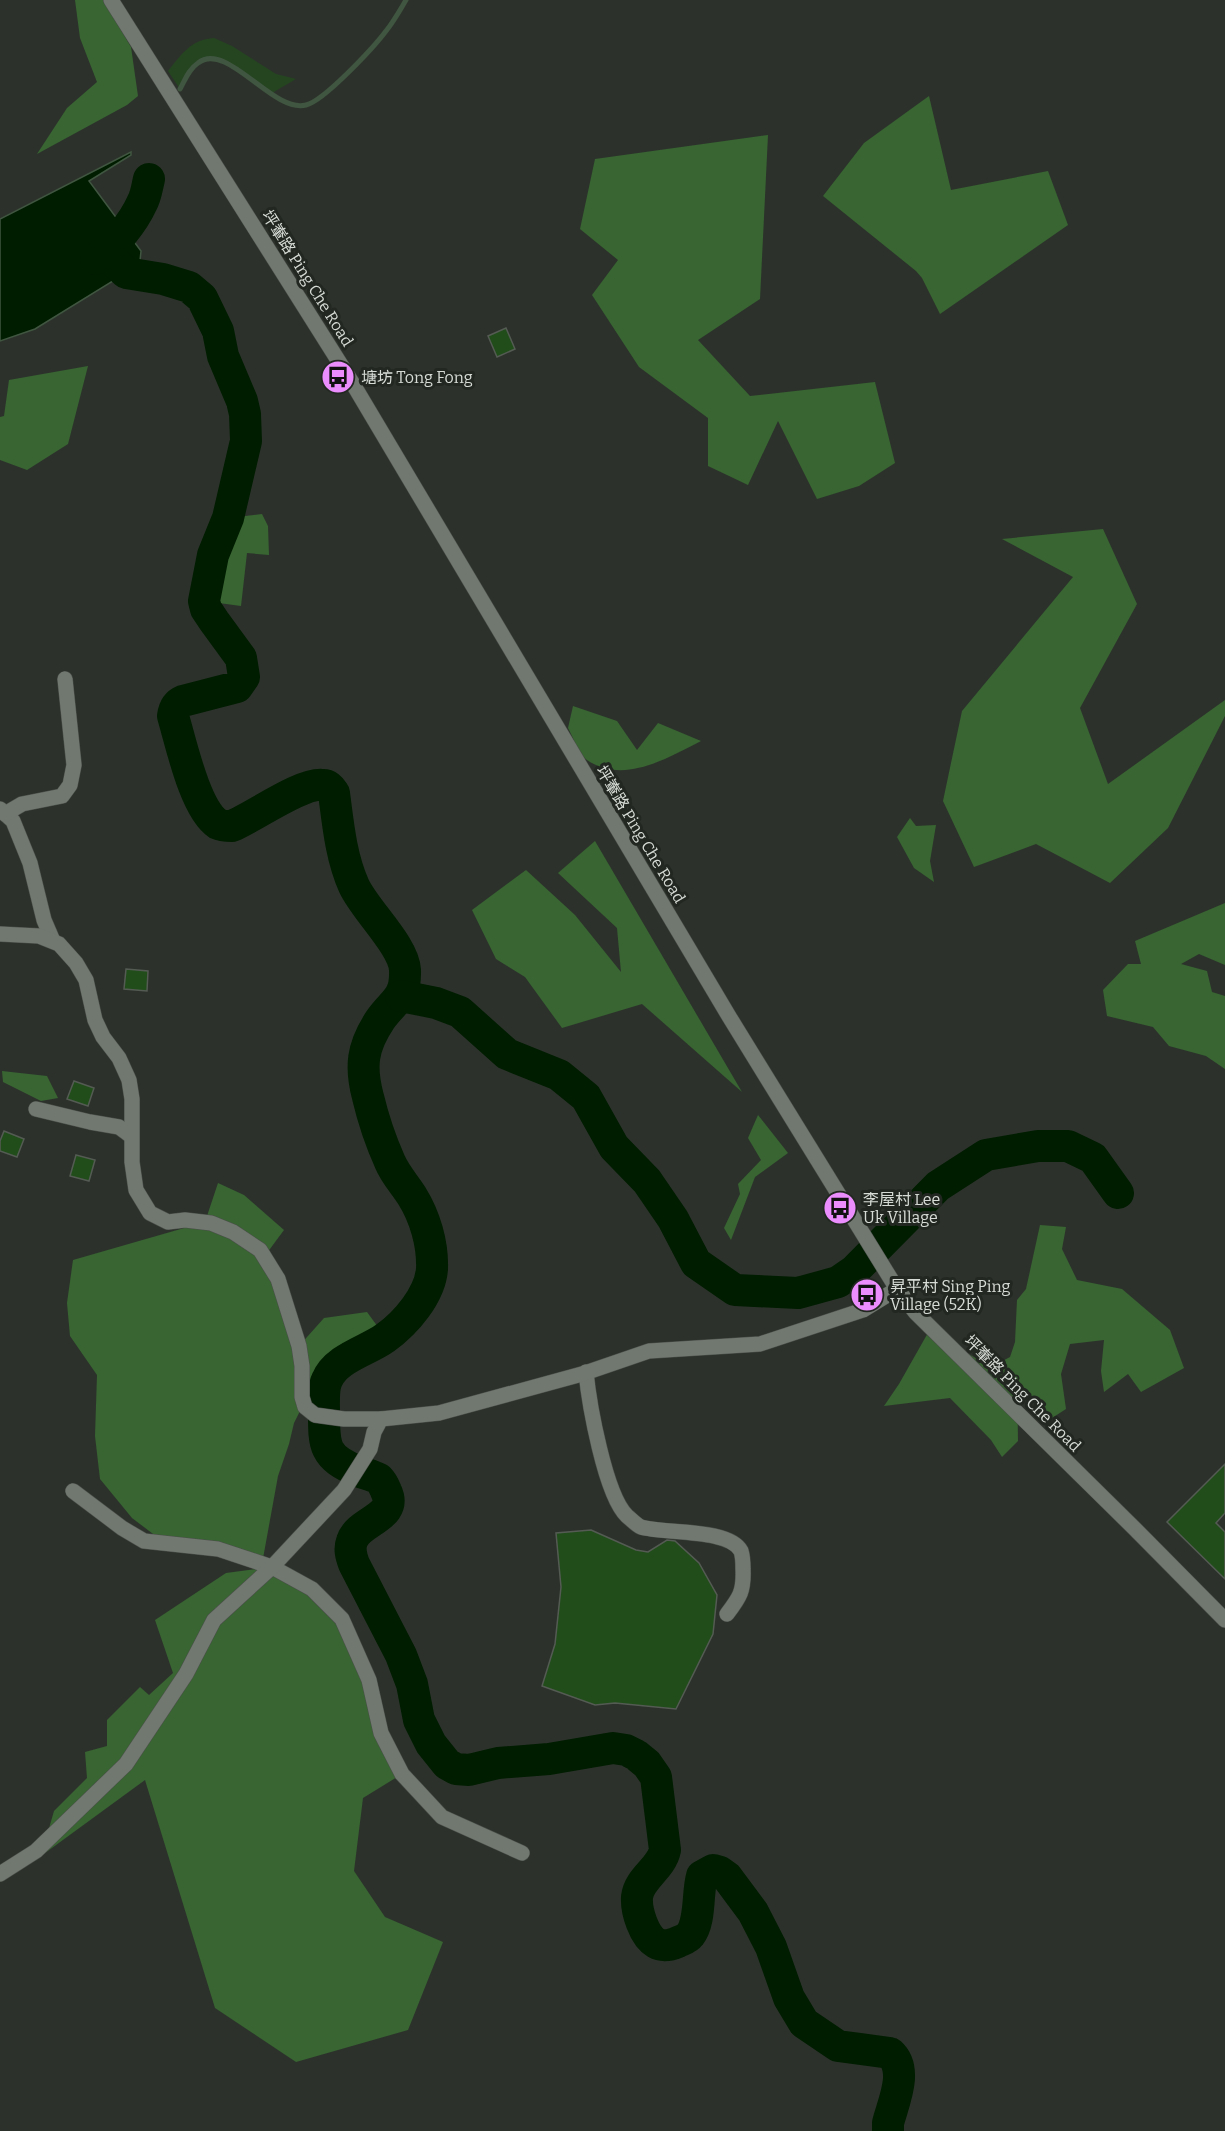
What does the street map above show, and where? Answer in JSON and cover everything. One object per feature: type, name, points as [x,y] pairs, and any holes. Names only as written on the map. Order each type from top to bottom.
[{"type":"street","name":"坪輋路 Ping Che Road","points":[[111,0],[417,490],[736,1028],[894,1284],[916,1313],[1225,1620]]},
{"type":"street","points":[[53,941],[44,920],[30,863],[13,821],[3,812],[22,804],[62,796],[70,785],[74,765],[65,679]]},
{"type":"street","points":[[0,934],[39,936],[53,941],[59,944],[76,963],[86,980],[95,1020],[102,1037],[119,1058],[129,1080],[132,1099],[132,1162],[136,1190],[150,1213],[168,1222],[211,1223],[233,1232],[260,1250],[278,1279],[299,1346],[302,1366],[302,1397],[305,1407],[311,1414],[344,1419],[381,1419],[439,1413],[586,1372],[649,1351],[760,1344],[862,1310],[894,1284]]},
{"type":"street","points":[[36,1109],[119,1127],[131,1136]]},
{"type":"street","points":[[586,1372],[590,1408],[606,1473],[624,1514],[640,1527],[698,1533],[733,1542],[740,1550],[743,1559],[744,1586],[741,1596],[727,1614]]},
{"type":"street","points":[[0,1874],[36,1851],[126,1764],[186,1674],[214,1620],[272,1567],[344,1490],[370,1449],[374,1432],[381,1419]]},
{"type":"street","points":[[72,1491],[122,1528],[144,1541],[218,1549],[272,1567],[312,1589],[342,1619],[369,1680],[381,1733],[402,1774],[442,1817],[522,1853]]},
{"type":"shaded area","points":[[214,38],[232,46],[276,74],[296,79],[272,93],[236,68],[216,60],[206,59],[192,67],[180,89],[168,71],[193,45]]},
{"type":"shaded area","points":[[131,152],[131,155],[89,181],[141,251],[140,261],[126,273],[35,329],[0,341],[0,219]]},
{"type":"green space","points":[[75,0],[103,0],[131,47],[138,96],[127,105],[37,154],[67,108],[97,82],[80,38]]},
{"type":"green space","points":[[929,96],[951,190],[1048,171],[1068,225],[940,314],[922,278],[916,271],[823,196],[864,143]]},
{"type":"green space","points":[[768,135],[760,299],[698,340],[750,396],[875,382],[895,463],[859,486],[817,499],[778,421],[748,485],[708,466],[708,418],[639,367],[592,295],[618,260],[580,229],[595,159]]},
{"type":"green space","points":[[88,366],[68,444],[27,470],[0,460],[0,417],[4,416],[9,380]]},
{"type":"green space","points":[[262,514],[268,526],[269,555],[247,553],[241,606],[204,601],[213,555],[228,518]]},
{"type":"green space","points":[[1103,529],[1137,604],[1080,708],[1108,784],[1225,700],[1225,716],[1168,828],[1110,883],[1036,844],[974,867],[943,801],[962,711],[1073,577],[1002,539]]},
{"type":"green space","points":[[573,706],[617,721],[637,750],[658,723],[701,741],[645,766],[616,770],[601,767],[584,758],[568,728]]},
{"type":"green space","points":[[910,818],[916,826],[936,825],[930,861],[934,882],[914,868],[897,837]]},
{"type":"green space","points":[[595,841],[742,1092],[642,1004],[562,1028],[525,977],[496,959],[472,910],[526,870],[575,915],[621,972],[617,928],[558,873]]},
{"type":"green space","points":[[1225,903],[1225,965],[1199,954],[1181,964],[1207,971],[1212,992],[1225,996],[1225,1069],[1206,1056],[1169,1046],[1153,1027],[1107,1016],[1103,990],[1128,964],[1141,964],[1135,941]]},
{"type":"green space","points":[[2,1071],[47,1076],[58,1098],[41,1101],[3,1082]]},
{"type":"green space","points":[[758,1115],[788,1153],[755,1177],[731,1240],[724,1228],[740,1194],[738,1184],[761,1160],[748,1138]]},
{"type":"green space","points":[[218,1183],[244,1195],[284,1230],[264,1257],[299,1346],[324,1318],[367,1312],[386,1338],[336,1367],[326,1383],[324,1405],[300,1411],[294,1423],[278,1476],[262,1564],[165,1543],[132,1518],[100,1479],[95,1436],[97,1375],[70,1336],[67,1303],[73,1260],[205,1222]]},
{"type":"green space","points":[[1040,1225],[1066,1227],[1062,1249],[1077,1280],[1122,1289],[1170,1330],[1184,1368],[1141,1392],[1128,1374],[1104,1392],[1101,1371],[1104,1340],[1070,1344],[1061,1374],[1066,1409],[1052,1418],[1017,1380],[1018,1441],[1002,1457],[991,1440],[950,1398],[884,1406],[929,1331],[991,1367],[1010,1357],[1015,1342],[1017,1300],[1026,1289]]},
{"type":"green space","points":[[272,1567],[312,1589],[346,1627],[402,1774],[363,1798],[354,1871],[385,1917],[443,1942],[408,2030],[296,2062],[215,2008],[145,1780],[41,1856],[54,1811],[87,1778],[85,1752],[107,1746],[107,1720],[140,1687],[149,1695],[173,1673],[155,1620],[226,1573]]},
{"type":"building","points":[[506,328],[515,349],[497,357],[488,336]]},
{"type":"building","points":[[126,969],[148,971],[147,991],[124,989]]},
{"type":"building","points":[[74,1081],[94,1088],[88,1106],[67,1099]]},
{"type":"building","points":[[4,1131],[24,1139],[17,1157],[0,1151],[0,1141]]},
{"type":"building","points":[[76,1155],[95,1160],[89,1181],[70,1176]]},
{"type":"building","points":[[1225,1464],[1225,1513],[1216,1523],[1225,1532],[1225,1579],[1167,1522]]},
{"type":"building","points":[[591,1530],[636,1550],[648,1552],[667,1540],[675,1541],[699,1563],[717,1595],[713,1634],[676,1709],[615,1703],[595,1705],[542,1686],[555,1644],[561,1587],[556,1533]]},
{"type":"waterway","points":[[180,89],[195,65],[210,59],[222,61],[236,69],[279,99],[293,105],[306,105],[324,94],[360,60],[380,39],[406,0]]},
{"type":"waterway","points":[[96,259],[116,241],[134,218],[149,179]]},
{"type":"waterway","points":[[105,253],[126,273],[163,279],[189,287],[202,298],[218,331],[223,356],[242,401],[245,414],[246,441],[228,518],[213,555],[204,601],[206,609],[241,658],[244,677],[237,687],[183,701],[175,709],[173,716],[202,805],[218,824],[232,826],[303,789],[323,785],[330,788],[334,793],[343,852],[354,886],[403,960],[405,980],[401,993],[380,1020],[369,1039],[364,1057],[364,1076],[380,1138],[395,1171],[417,1204],[424,1222],[430,1240],[432,1269],[427,1289],[416,1308],[401,1325],[378,1343],[345,1360],[331,1372],[325,1387],[324,1423],[326,1441],[332,1455],[346,1466],[379,1479],[389,1500],[383,1513],[356,1534],[351,1544],[351,1552],[354,1564],[401,1655],[412,1684],[419,1720],[431,1744],[447,1764],[456,1769],[469,1770],[498,1763],[549,1759],[613,1748],[626,1750],[647,1764],[656,1777],[665,1850],[659,1863],[642,1884],[637,1897],[639,1916],[644,1929],[652,1940],[664,1945],[673,1944],[687,1937],[696,1922],[702,1876],[713,1870],[727,1877],[753,1912],[771,1947],[789,1998],[804,2023],[838,2046],[890,2053],[896,2060],[898,2087],[888,2131]]},
{"type":"waterway","points":[[401,996],[436,1003],[460,1012],[507,1054],[559,1075],[586,1097],[614,1147],[647,1181],[673,1219],[696,1263],[735,1290],[798,1293],[838,1282],[854,1271],[938,1186],[986,1155],[1038,1146],[1068,1146],[1093,1158],[1118,1193]]},
{"type":"place","name":"塘坊 Tong Fong","points":[[338,377]]},
{"type":"place","name":"李屋村 Lee Uk Village","points":[[840,1208]]},
{"type":"place","name":"昇平村 Sing Ping Village (52K)","points":[[867,1295]]}]
